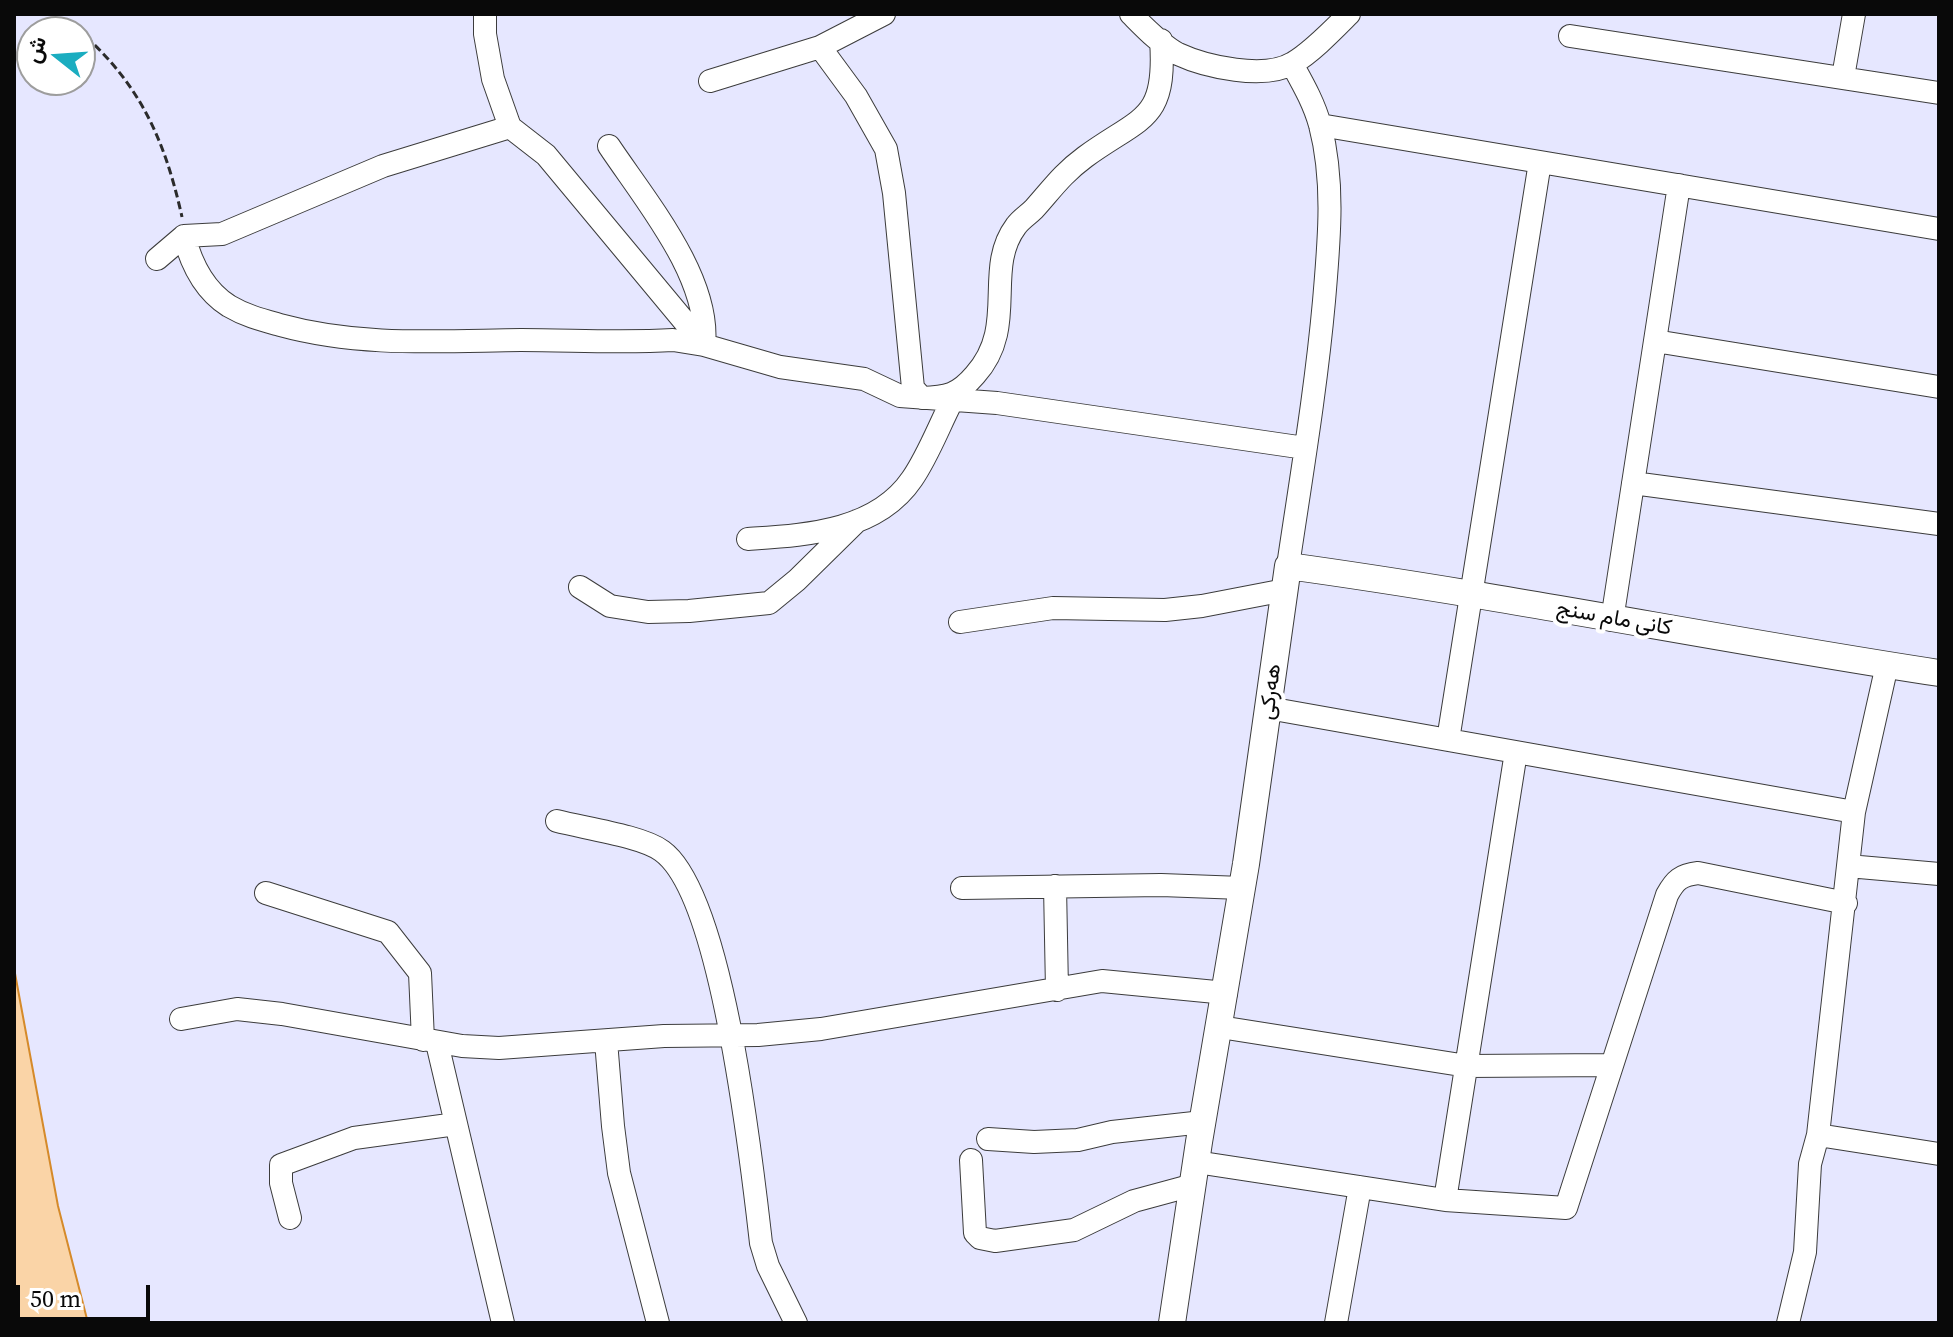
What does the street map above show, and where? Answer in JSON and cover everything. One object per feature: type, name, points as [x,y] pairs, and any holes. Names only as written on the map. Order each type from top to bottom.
[{"type":"street","points":[[485,14],[485,34],[493,79],[510,127],[546,155],[704,345]]},
{"type":"street","points":[[710,81],[820,47],[884,14]]},
{"type":"street","points":[[1131,14],[1176,53],[1204,63],[1269,71],[1292,64],[1349,14]]},
{"type":"street","points":[[1843,77],[1854,14]]},
{"type":"street","points":[[1570,36],[1939,93]]},
{"type":"street","points":[[922,398],[947,397],[967,385],[981,369],[997,340],[1001,269],[1007,240],[1056,180],[1146,117],[1157,97],[1163,69],[1161,40]]},
{"type":"street","points":[[820,47],[856,96],[886,149],[896,209],[913,388],[922,398]]},
{"type":"street","name":"هەرکی","points":[[1172,1323],[1242,888],[1318,364],[1328,253],[1329,176],[1314,105],[1292,64]]},
{"type":"street","points":[[1320,125],[1939,229]]},
{"type":"street","points":[[157,259],[184,236],[222,234],[383,166],[510,127]]},
{"type":"street","points":[[609,146],[662,226],[699,294],[706,326],[704,345]]},
{"type":"street","points":[[1448,740],[1540,162]]},
{"type":"street","points":[[1612,620],[1679,185]]},
{"type":"street","points":[[184,236],[200,275],[226,304],[249,317],[303,331],[375,342],[673,340],[704,345],[780,367],[864,379],[900,396],[997,403],[1305,448]]},
{"type":"street","points":[[1655,341],[1939,387]]},
{"type":"street","points":[[748,539],[813,535],[857,521],[890,504],[912,480],[952,401]]},
{"type":"street","points":[[1633,483],[1939,524]]},
{"type":"street","points":[[580,587],[610,606],[648,612],[769,603],[857,521]]},
{"type":"street","points":[[960,622],[1053,608],[1165,610],[1202,606],[1286,578]]},
{"type":"street","name":"کانی مام سنج","points":[[1286,578],[1472,594],[1939,673]]},
{"type":"street","points":[[1788,1323],[1805,1252],[1810,1164],[1818,1135],[1854,812],[1887,665]]},
{"type":"street","points":[[1268,708],[1854,812]]},
{"type":"street","points":[[1445,1200],[1516,752]]},
{"type":"street","points":[[557,821],[662,850],[691,891],[704,921],[731,1036],[761,1243],[768,1266],[796,1323]]},
{"type":"street","points":[[1848,866],[1939,874]]},
{"type":"street","points":[[971,1160],[975,1233],[980,1238],[995,1241],[1074,1230],[1194,1174],[1360,1187],[1445,1200],[1566,1208],[1674,881],[1684,874],[1698,873],[1846,903]]},
{"type":"street","points":[[962,888],[1161,885],[1242,888]]},
{"type":"street","points":[[1055,886],[1057,990]]},
{"type":"street","points":[[266,893],[388,932],[420,973],[430,1041],[456,1124],[503,1323]]},
{"type":"street","points":[[181,1019],[237,1009],[282,1014],[430,1041],[499,1048],[821,1029],[1102,981],[1226,993]]},
{"type":"street","points":[[1220,1027],[1467,1066],[1611,1065]]},
{"type":"street","points":[[606,1041],[619,1173],[658,1323]]},
{"type":"street","points":[[988,1139],[1034,1142],[1078,1140],[1112,1132],[1203,1122]]},
{"type":"street","points":[[290,1218],[281,1183],[281,1165],[354,1138],[456,1124]]},
{"type":"street","points":[[1818,1135],[1939,1154]]},
{"type":"street","points":[[1336,1323],[1360,1187]]},
{"type":"path","points":[[96,49],[128,82],[150,116],[176,188],[184,236]]},
{"type":"shaded area","points":[[14,968],[58,1206],[88,1323],[14,1323]]}]
